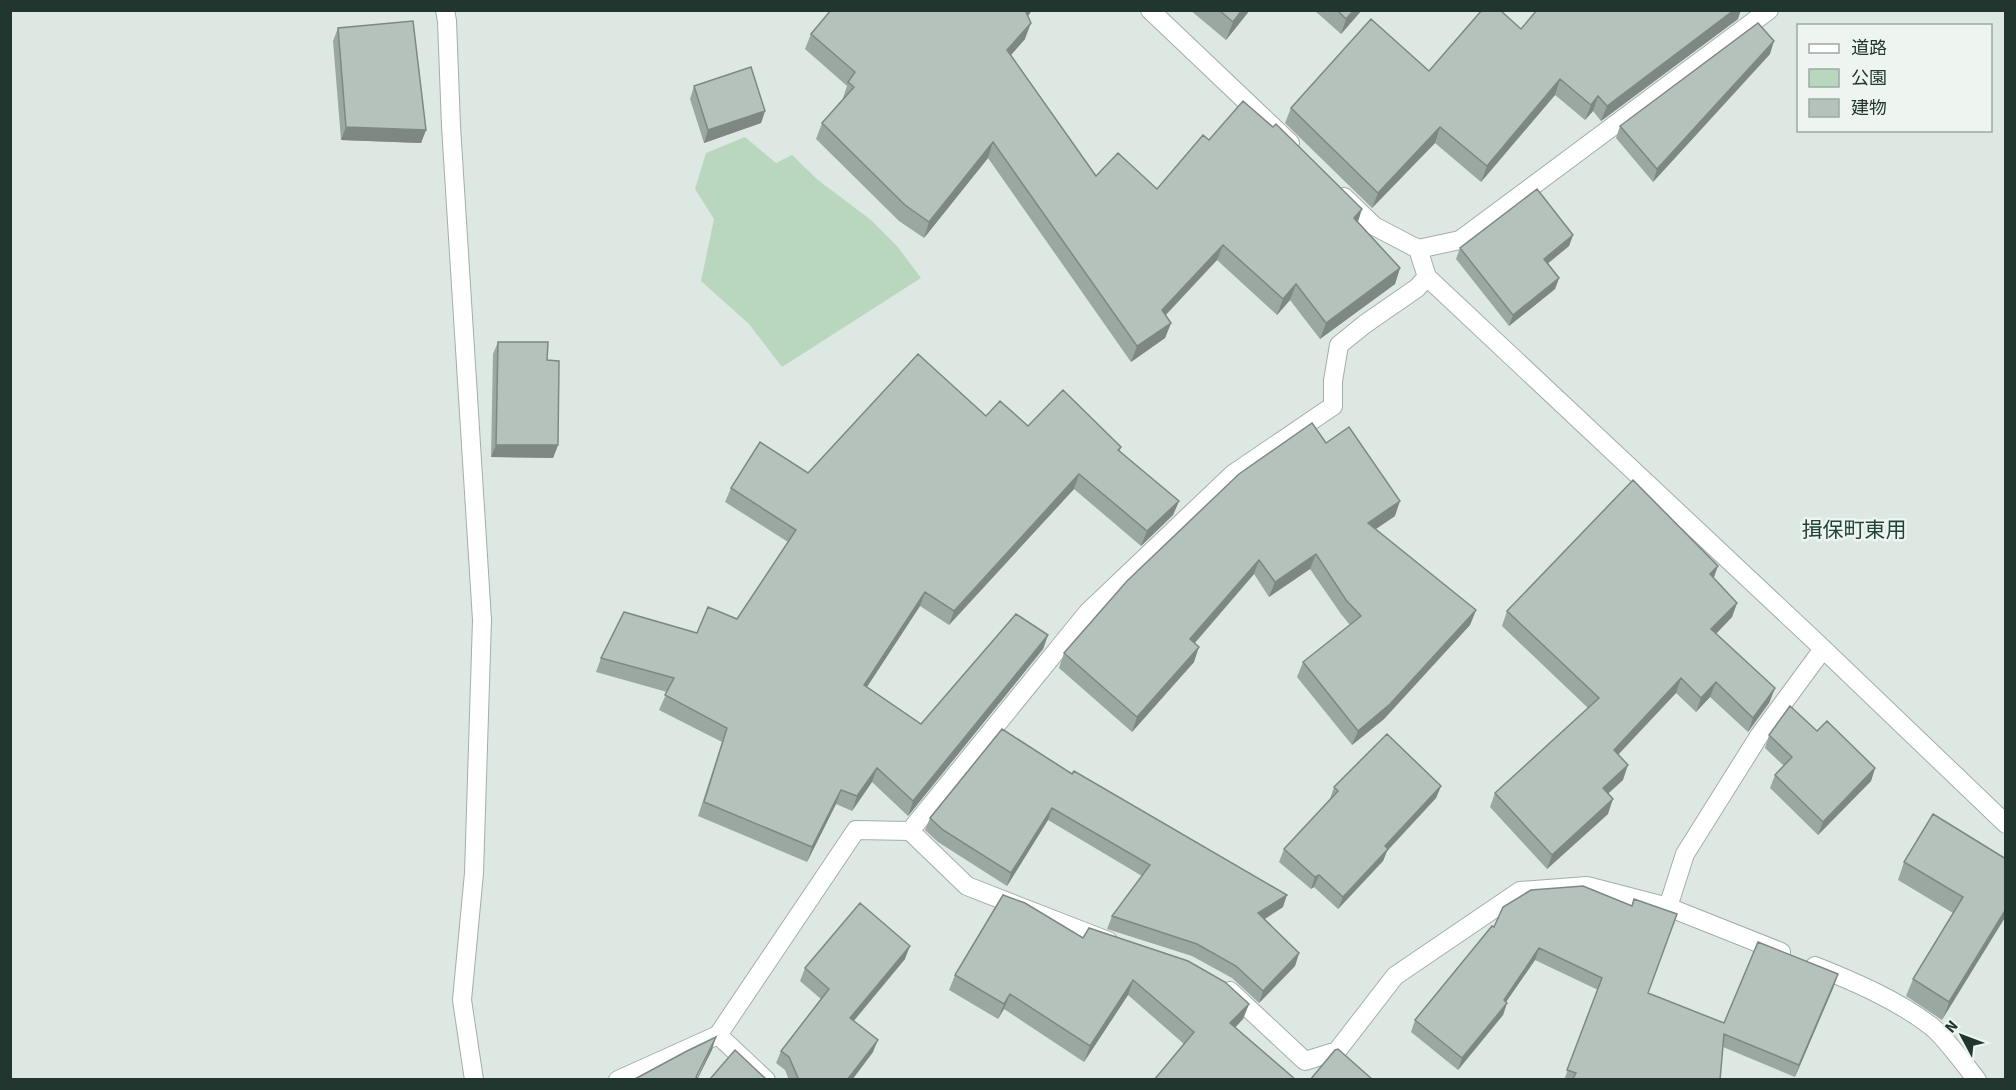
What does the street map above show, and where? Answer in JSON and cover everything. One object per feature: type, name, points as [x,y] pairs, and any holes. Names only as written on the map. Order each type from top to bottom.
[{"type":"street","points":[[445,10],[482,620],[474,873],[462,1000],[474,1080]]},
{"type":"street","points":[[1150,10],[1305,159]]},
{"type":"street","points":[[1331,184],[1374,226],[1418,249],[1460,240],[1769,10]]},
{"type":"street","points":[[1418,249],[1427,278],[2006,824]]},
{"type":"street","points":[[910,831],[1088,612],[1233,474],[1333,406],[1333,381],[1339,345],[1417,288],[1427,278]]},
{"type":"street","points":[[1668,907],[1685,854],[1759,736],[1823,649]]},
{"type":"street","points":[[618,1080],[718,1035],[856,830],[910,831],[967,886],[1121,945]]},
{"type":"street","points":[[1216,982],[1226,988],[1305,1061],[1337,1051],[1395,976],[1520,891],[1587,886],[1668,907],[1856,983],[1897,1004],[1933,1027],[1977,1080]]},
{"type":"street","points":[[718,1035],[766,1080]]},
{"type":"green space","points":[[745,137],[776,163],[792,155],[818,180],[871,220],[897,246],[921,278],[782,367],[749,324],[701,281],[714,219],[695,189],[706,153]]},
{"type":"building","points":[[831,10],[1027,10],[1031,23],[1007,50],[1096,176],[1118,153],[1157,189],[1203,135],[1209,140],[1243,101],[1273,127],[1276,124],[1362,209],[1354,218],[1400,268],[1326,323],[1296,284],[1283,299],[1223,245],[1162,310],[1171,323],[1137,346],[993,142],[929,222],[905,205],[822,123],[854,87],[848,82],[855,72],[811,34]]},
{"type":"building","points":[[1219,10],[1242,10],[1233,22]]},
{"type":"building","points":[[1337,10],[1354,10],[1346,19]]},
{"type":"building","points":[[1482,10],[1500,10],[1521,29],[1537,10],[1734,10],[1607,106],[1598,96],[1591,105],[1560,79],[1487,166],[1440,127],[1378,193],[1291,108],[1371,19],[1429,71]]},
{"type":"building","points":[[413,21],[426,130],[346,127],[338,28]]},
{"type":"building","points":[[1758,23],[1774,41],[1657,169],[1620,126]]},
{"type":"building","points":[[751,67],[765,111],[708,130],[694,86]]},
{"type":"building","points":[[1537,189],[1573,235],[1544,259],[1559,278],[1513,315],[1460,248]]},
{"type":"building","points":[[498,342],[548,342],[547,360],[559,361],[558,445],[496,445]]},
{"type":"building","points":[[918,354],[986,416],[1000,401],[1028,426],[1063,390],[1121,447],[1118,450],[1179,501],[1147,531],[1079,474],[954,611],[925,592],[864,685],[921,724],[1016,614],[1048,635],[913,801],[877,768],[857,796],[841,790],[812,847],[704,802],[727,728],[665,695],[674,678],[601,658],[624,612],[697,633],[708,607],[737,619],[796,530],[731,488],[760,442],[808,473]]},
{"type":"building","points":[[1312,423],[1326,443],[1349,427],[1400,501],[1368,523],[1476,610],[1390,704],[1358,731],[1303,662],[1361,616],[1346,600],[1316,554],[1275,582],[1259,560],[1190,639],[1199,647],[1137,717],[1064,653],[1127,581],[1239,474]]},
{"type":"building","points":[[1633,480],[1718,566],[1710,574],[1737,603],[1711,629],[1775,688],[1753,718],[1716,682],[1701,698],[1681,678],[1614,750],[1628,765],[1603,788],[1613,799],[1552,855],[1495,793],[1599,698],[1507,611]]},
{"type":"building","points":[[1790,706],[1817,731],[1827,721],[1875,768],[1823,822],[1775,775],[1792,757],[1769,735]]},
{"type":"building","points":[[1002,729],[1072,774],[1074,771],[1287,895],[1258,913],[1299,953],[1263,991],[1236,966],[1197,944],[1112,916],[1150,865],[1052,808],[1011,873],[943,830],[930,818]]},
{"type":"building","points":[[1387,734],[1441,786],[1385,846],[1388,849],[1343,897],[1319,875],[1315,877],[1284,849],[1338,791],[1334,787]]},
{"type":"building","points":[[1933,814],[2006,859],[2006,909],[1949,1002],[1913,979],[1963,897],[1904,862]]},
{"type":"building","points":[[1583,886],[1632,906],[1634,899],[1677,914],[1648,993],[1724,1023],[1758,942],[1838,974],[1799,1065],[1724,1034],[1720,1080],[1572,1080],[1576,1073],[1567,1070],[1602,978],[1539,948],[1504,1000],[1507,1003],[1462,1058],[1415,1020],[1492,926],[1494,927],[1503,907],[1531,890]]},
{"type":"building","points":[[1003,895],[1025,903],[1083,938],[1089,928],[1188,961],[1225,982],[1249,1004],[1230,1023],[1296,1080],[1154,1080],[1194,1032],[1133,980],[1090,1046],[1010,994],[1004,1004],[955,975]]},
{"type":"building","points":[[860,903],[910,946],[850,1018],[878,1040],[847,1080],[799,1080],[789,1057],[781,1051],[829,989],[805,968]]},
{"type":"building","points":[[716,1037],[696,1077],[700,1080],[633,1080],[687,1051]]},
{"type":"building","points":[[1338,1049],[1373,1080],[1310,1080]]},
{"type":"building","points":[[735,1050],[767,1080],[710,1079]]},
{"type":"district","name":"揖保町東用","points":[[1854,530]]}]
